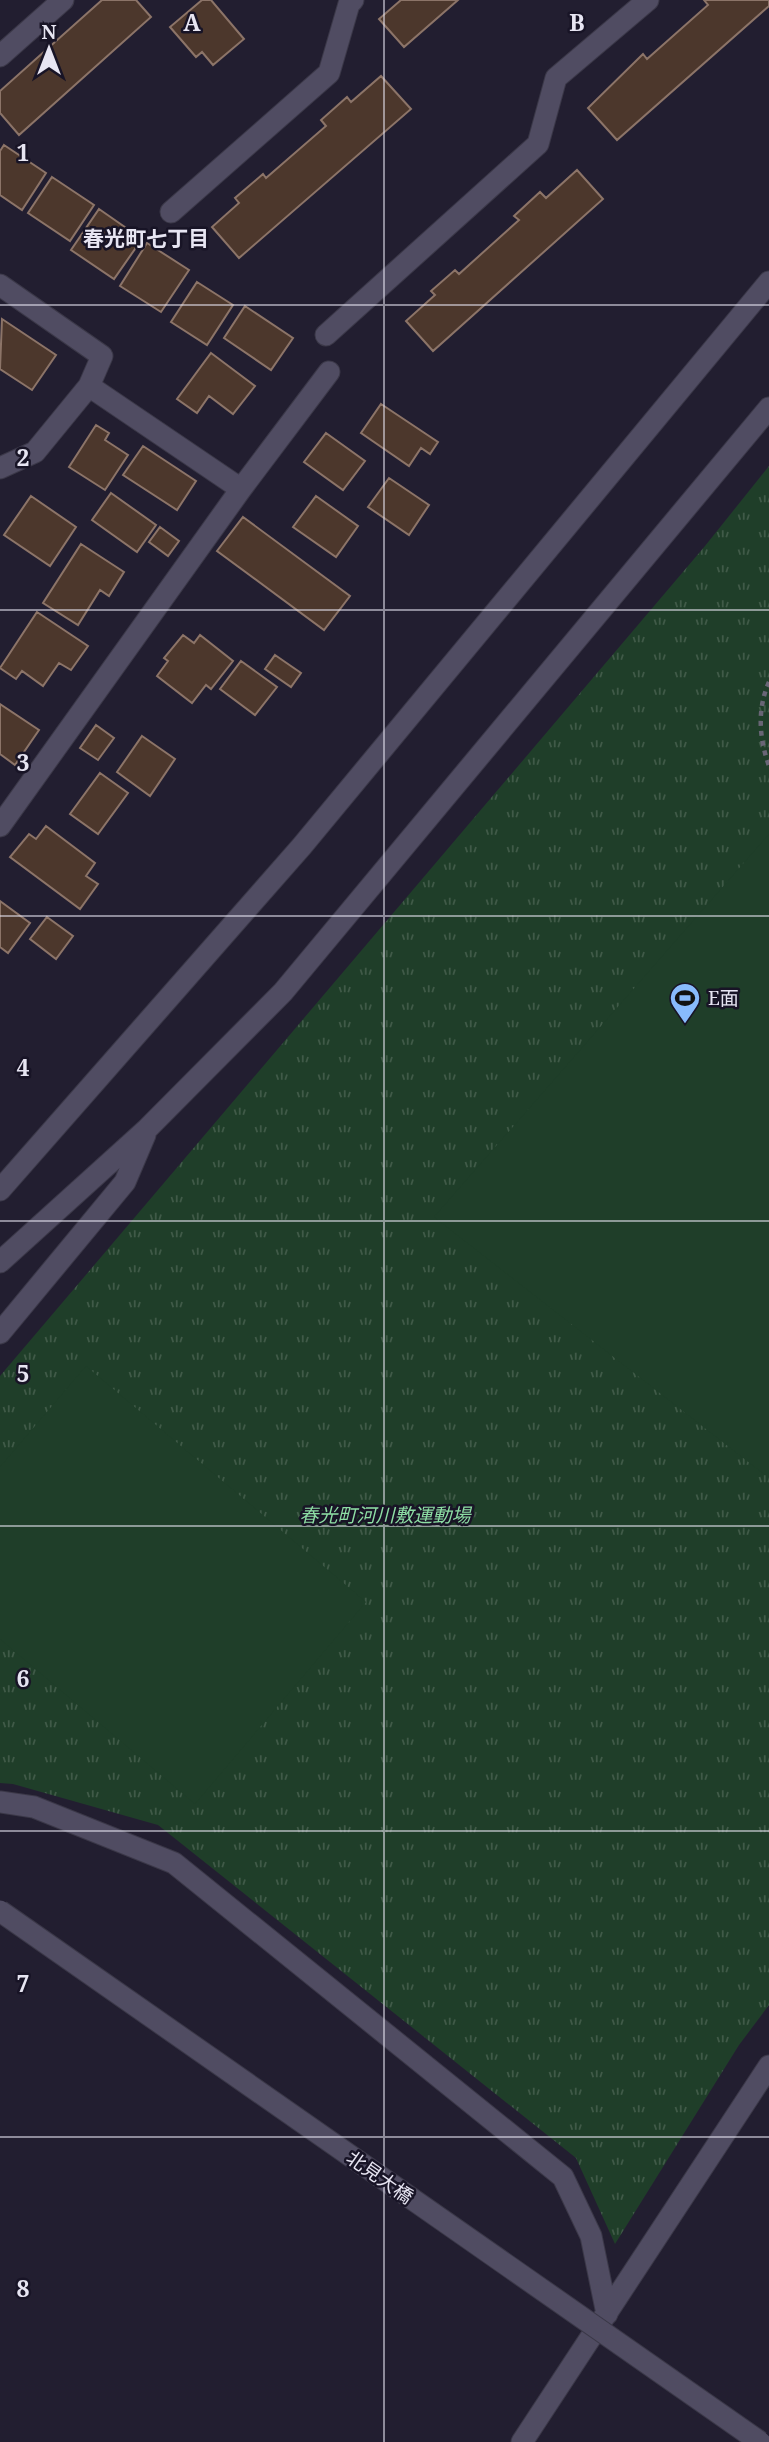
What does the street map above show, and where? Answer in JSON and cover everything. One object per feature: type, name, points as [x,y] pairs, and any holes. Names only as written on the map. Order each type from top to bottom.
[{"type":"street","points":[[0,56],[63,0]]},
{"type":"street","points":[[326,335],[538,145],[556,78],[648,0]]},
{"type":"street","points":[[171,212],[329,73],[349,1]]},
{"type":"street","points":[[0,1190],[302,846],[769,282]]},
{"type":"street","points":[[0,285],[102,356],[89,386],[35,453],[0,468]]},
{"type":"street","points":[[0,826],[241,489],[329,372]]},
{"type":"street","points":[[89,386],[241,489]]},
{"type":"street","points":[[0,1262],[148,1129],[283,992],[769,408]]},
{"type":"street","points":[[0,1333],[125,1182],[148,1129]]},
{"type":"street","points":[[0,1802],[34,1807],[174,1863],[563,2177],[590,2236],[607,2314]]},
{"type":"street","name":"北見大橋","points":[[0,1911],[760,2442]]},
{"type":"street","points":[[523,2442],[769,2066]]},
{"type":"path","points":[[769,682],[761,700],[761,744],[769,766]]},
{"type":"green space","name":"春光町河川敷運動場","points":[[769,466],[769,2005],[739,2045],[615,2244],[576,2158],[158,1825],[13,1784],[0,1783],[0,1376],[705,546]]},
{"type":"green space","name":"E面","points":[[769,834],[769,1475],[765,1475],[434,1217]]},
{"type":"green space","points":[[86,1366],[366,1602],[195,1804],[0,1639],[0,1467]]},
{"type":"building","points":[[102,0],[136,0],[151,17],[19,135],[0,113],[0,91]]},
{"type":"building","points":[[202,0],[211,0],[244,39],[213,65],[202,52],[196,57],[170,27]]},
{"type":"building","points":[[401,0],[458,0],[404,47],[379,19]]},
{"type":"building","points":[[704,0],[769,0],[769,6],[617,140],[588,108],[643,54],[647,59],[708,5]]},
{"type":"building","points":[[381,76],[411,109],[239,258],[212,227],[239,203],[235,198],[263,174],[266,178],[326,126],[321,120],[347,97],[351,102]]},
{"type":"building","points":[[4,145],[46,173],[22,210],[0,195],[0,151]]},
{"type":"building","points":[[577,170],[603,199],[433,351],[406,321],[435,295],[431,291],[455,270],[459,274],[519,220],[514,216],[540,192],[546,198]]},
{"type":"building","points":[[52,177],[94,205],[70,241],[28,213]]},
{"type":"building","points":[[99,209],[142,239],[114,279],[71,250]]},
{"type":"building","points":[[147,243],[189,270],[161,312],[120,286]]},
{"type":"building","points":[[197,282],[233,305],[207,345],[171,322]]},
{"type":"building","points":[[245,306],[293,338],[271,370],[224,338]]},
{"type":"building","points":[[2,319],[56,355],[32,390],[0,369]]},
{"type":"building","points":[[211,353],[255,386],[233,414],[209,396],[197,413],[177,399]]},
{"type":"building","points":[[381,404],[438,442],[430,454],[421,448],[409,466],[361,433]]},
{"type":"building","points":[[96,425],[109,433],[105,440],[128,455],[105,490],[69,467]]},
{"type":"building","points":[[326,433],[365,461],[343,490],[304,462]]},
{"type":"building","points":[[143,446],[196,481],[177,510],[123,475]]},
{"type":"building","points":[[389,478],[429,505],[409,535],[368,507]]},
{"type":"building","points":[[111,493],[156,525],[137,552],[92,520]]},
{"type":"building","points":[[31,496],[76,527],[50,566],[4,535]]},
{"type":"building","points":[[316,496],[358,526],[336,557],[293,527]]},
{"type":"building","points":[[243,517],[350,596],[324,630],[217,551]]},
{"type":"building","points":[[160,527],[179,541],[168,556],[149,542]]},
{"type":"building","points":[[81,544],[124,572],[109,596],[100,590],[78,625],[43,603]]},
{"type":"building","points":[[37,612],[88,646],[71,670],[59,663],[43,686],[22,671],[16,679],[0,668]]},
{"type":"building","points":[[183,635],[194,643],[200,635],[233,661],[211,689],[206,685],[192,703],[157,676],[168,661],[164,658]]},
{"type":"building","points":[[275,655],[301,673],[291,687],[265,669]]},
{"type":"building","points":[[241,661],[277,687],[255,715],[220,689]]},
{"type":"building","points":[[0,704],[39,730],[15,765],[0,754]]},
{"type":"building","points":[[96,725],[114,738],[98,760],[80,748]]},
{"type":"building","points":[[142,736],[175,759],[150,796],[117,772]]},
{"type":"building","points":[[100,773],[128,793],[98,834],[70,814]]},
{"type":"building","points":[[46,826],[95,863],[86,876],[98,884],[80,909],[10,857],[29,834],[36,839]]},
{"type":"building","points":[[0,901],[30,923],[8,953],[0,947]]},
{"type":"building","points":[[47,917],[73,936],[56,959],[30,939]]},
{"type":"place","name":"E面","points":[[685,1025]]},
{"type":"district","name":"春光町七丁目","points":[[146,238]]}]
